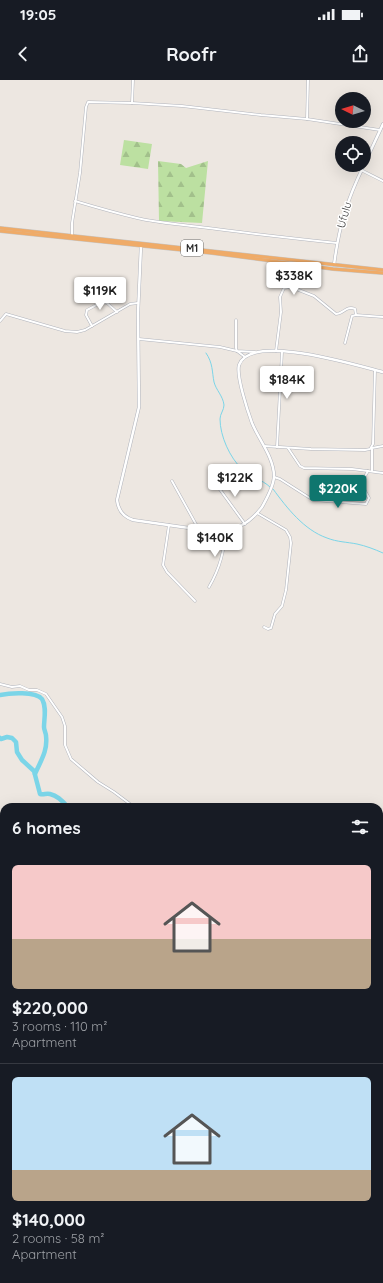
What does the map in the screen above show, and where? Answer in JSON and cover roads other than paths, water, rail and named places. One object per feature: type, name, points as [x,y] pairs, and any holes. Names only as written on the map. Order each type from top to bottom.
[{"type":"highway","name":"M1","points":[[0,228],[383,273]]},
{"type":"highway","name":"M1","points":[[0,231],[334,267],[383,270]]},
{"type":"street","points":[[132,102],[133,80]]},
{"type":"street","points":[[307,119],[308,80]]},
{"type":"street","points":[[72,236],[75,201],[81,167],[86,107],[88,102],[132,102],[182,106],[307,119],[381,130]]},
{"type":"street","name":"Ufulu","points":[[371,151],[383,124]]},
{"type":"street","name":"Ufulu","points":[[334,267],[337,243],[347,203],[360,172]]},
{"type":"street","points":[[365,172],[383,181]]},
{"type":"street","points":[[75,201],[114,213],[172,224],[337,243]]},
{"type":"street","points":[[141,246],[138,303],[139,407],[118,495],[117,504],[124,515],[133,520],[225,530],[245,524],[257,513],[268,496],[274,477],[272,466],[250,417],[240,378],[239,366],[241,362],[245,357],[255,352]]},
{"type":"street","points":[[276,351],[281,307],[280,297],[284,288],[291,287],[314,296],[336,314],[339,314],[344,309],[352,308],[355,309],[356,315]]},
{"type":"street","points":[[92,326],[86,315],[87,310],[102,302],[107,303],[117,312]]},
{"type":"street","points":[[0,321],[6,314],[64,331],[73,332],[85,330],[130,304],[138,303]]},
{"type":"street","points":[[345,344],[350,318],[352,316],[383,317]]},
{"type":"street","points":[[236,320],[237,351],[245,357]]},
{"type":"street","points":[[138,339],[220,347],[237,351],[276,351],[317,355],[383,372]]},
{"type":"street","points":[[276,447],[282,352]]},
{"type":"street","points":[[372,471],[375,370]]},
{"type":"street","points":[[263,446],[365,450],[383,446]]},
{"type":"street","points":[[288,448],[301,467],[304,468],[352,469],[383,473]]},
{"type":"street","points":[[274,477],[280,479],[313,500],[366,504],[369,498],[364,489],[364,480],[368,471]]},
{"type":"street","points":[[213,480],[245,524]]},
{"type":"street","points":[[172,481],[198,528]]},
{"type":"street","points":[[257,513],[286,530],[290,537],[291,543],[284,600],[281,608],[274,616],[271,628],[268,629],[264,627]]},
{"type":"street","points":[[169,525],[164,549],[163,566],[165,570],[196,600]]},
{"type":"street","points":[[208,587],[218,571],[222,560],[225,544],[225,530]]},
{"type":"street","points":[[0,684],[12,687],[20,686],[46,694],[62,717],[65,745],[71,760],[98,782],[129,803]]},
{"type":"waterway","points":[[206,353],[211,364],[215,385],[224,405],[220,417],[220,426],[226,446],[234,459],[245,472],[270,487]]},
{"type":"waterway","points":[[273,489],[284,504],[303,524],[311,530],[327,538],[357,544],[383,553]]},
{"type":"waterway","points":[[0,695],[16,693],[28,694],[39,696],[44,702],[46,747],[35,774]]},
{"type":"waterway","points":[[0,738],[12,738],[16,742],[17,752],[22,760],[34,771],[40,794],[55,796],[64,803]]}]
